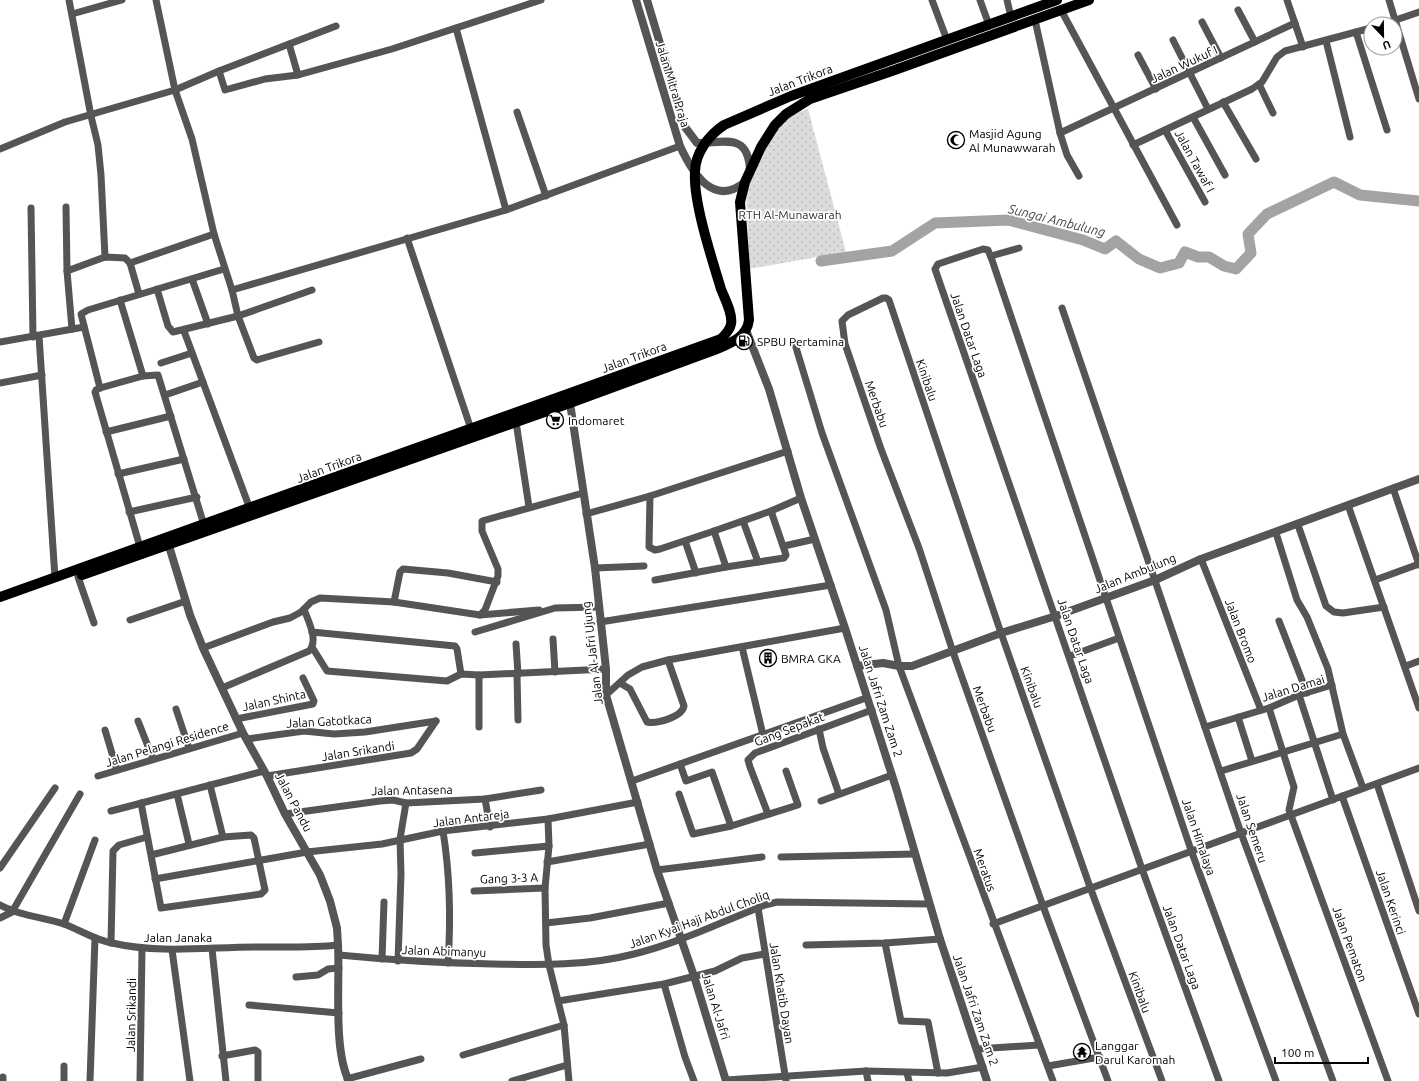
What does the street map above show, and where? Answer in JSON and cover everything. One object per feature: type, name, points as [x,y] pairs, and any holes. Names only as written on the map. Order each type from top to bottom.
[{"type":"main road","name":"Jalan Trikora","points":[[0,604],[78,577],[140,547],[471,429],[616,382],[710,344],[721,338],[730,328],[731,317],[702,219],[694,172],[705,143],[715,131],[724,124],[791,96],[1057,0]]},
{"type":"main road","name":"Jalan Trikora","points":[[629,377],[728,344],[737,340],[746,330],[749,320],[740,202],[745,182],[768,134],[786,114],[810,99],[892,72],[1089,0]]},
{"type":"main road","points":[[889,61],[892,72]]},
{"type":"main road","name":"Jalan Trikora","points":[[0,597],[120,558],[169,546],[570,403],[616,382]]},
{"type":"street","points":[[69,0],[90,116],[98,145],[106,258]]},
{"type":"street","points":[[72,14],[122,0]]},
{"type":"street","points":[[156,0],[175,90],[192,139],[214,234],[232,290],[238,316],[255,360],[320,342]]},
{"type":"street","points":[[219,71],[225,90],[265,79],[298,75],[392,49],[541,0]]},
{"type":"street","name":"Jalan Mitra Praja","points":[[636,0],[680,146],[694,172]]},
{"type":"street","name":"Jalan Mitra Praja","points":[[647,0],[686,127],[693,140],[698,143],[705,143]]},
{"type":"street","points":[[932,0],[947,40]]},
{"type":"street","points":[[980,0],[989,25]]},
{"type":"street","points":[[1007,0],[1011,17]]},
{"type":"street","points":[[1287,0],[1303,47]]},
{"type":"street","points":[[1389,0],[1394,16]]},
{"type":"street","points":[[1061,10],[1113,109],[1177,225]]},
{"type":"street","points":[[1238,10],[1255,42]]},
{"type":"street","points":[[1403,18],[1419,12]]},
{"type":"street","points":[[1034,20],[1060,133],[1067,155],[1079,176]]},
{"type":"street","points":[[1202,22],[1221,58]]},
{"type":"street","name":"Jalan Wukuf I","points":[[1060,133],[1295,23]]},
{"type":"street","points":[[0,149],[66,122],[175,90],[219,71],[336,26]]},
{"type":"street","points":[[456,28],[506,210]]},
{"type":"street","points":[[1133,145],[1259,84],[1265,78],[1280,54],[1363,30]]},
{"type":"street","points":[[1356,32],[1387,130]]},
{"type":"street","points":[[1173,40],[1208,109]]},
{"type":"street","points":[[1326,41],[1350,137]]},
{"type":"street","points":[[289,44],[298,75]]},
{"type":"street","points":[[1403,45],[1419,99]]},
{"type":"street","points":[[1138,55],[1156,89]]},
{"type":"street","points":[[1259,84],[1273,113]]},
{"type":"street","points":[[1223,102],[1256,159]]},
{"type":"street","points":[[517,112],[546,196]]},
{"type":"street","points":[[1193,117],[1225,175]]},
{"type":"street","name":"Jalan Tawaf I","points":[[1165,130],[1205,202]]},
{"type":"street","points":[[705,143],[726,141],[740,145],[748,154],[750,170]]},
{"type":"street","points":[[232,290],[506,210],[680,146]]},
{"type":"street","points":[[694,172],[704,184],[716,190],[731,190],[738,188],[745,182]]},
{"type":"street","points":[[66,207],[67,270],[72,329]]},
{"type":"street","points":[[31,208],[36,336],[42,375],[55,578]]},
{"type":"street","points":[[130,263],[214,234]]},
{"type":"street","points":[[407,238],[471,429]]},
{"type":"street","points":[[991,256],[1019,248]]},
{"type":"street","name":"Jalan Datar Laga","points":[[991,256],[988,250],[983,249],[938,264],[935,268],[983,412],[1070,656],[1142,870],[1219,1081]]},
{"type":"street","name":"Jalan Himalaya","points":[[991,256],[1191,850],[1276,1081]]},
{"type":"street","points":[[67,270],[106,258],[125,258],[130,263],[139,294]]},
{"type":"street","points":[[100,388],[81,318],[81,314],[83,312],[224,269]]},
{"type":"street","points":[[192,279],[208,324]]},
{"type":"street","points":[[158,289],[170,330],[174,332],[184,331],[238,316],[312,290]]},
{"type":"street","name":"Merbabu","points":[[887,298],[874,302],[843,319],[841,327],[845,344],[881,450],[919,548],[953,652],[1043,906],[1108,1081]]},
{"type":"street","name":"Kinibalu","points":[[887,298],[953,486],[1001,633],[1090,887],[1162,1081]]},
{"type":"street","points":[[120,300],[142,376]]},
{"type":"street","name":"Jalan Semeru","points":[[1062,308],[1241,833],[1333,1081]]},
{"type":"street","points":[[0,342],[84,327]]},
{"type":"street","name":"Jalan Jafri Zam Zam 2","points":[[746,330],[769,389],[801,498],[845,628],[866,698],[872,710],[929,904],[987,1081]]},
{"type":"street","points":[[184,331],[250,509]]},
{"type":"street","name":"Meratus","points":[[794,342],[822,433],[886,610],[899,666],[993,924],[1053,1081]]},
{"type":"street","points":[[161,362],[192,353]]},
{"type":"street","points":[[0,383],[42,375]]},
{"type":"street","points":[[140,547],[95,391],[100,388],[142,376],[158,375],[197,497],[204,525]]},
{"type":"street","points":[[168,394],[203,382]]},
{"type":"street","name":"Jalan Al-Jafri Ujung","points":[[570,403],[594,568],[606,669],[606,695],[657,870],[681,939]]},
{"type":"street","points":[[106,432],[171,416]]},
{"type":"street","points":[[516,422],[529,507]]},
{"type":"street","points":[[586,514],[650,496],[788,450]]},
{"type":"street","points":[[118,474],[184,459]]},
{"type":"street","name":"Jalan Ambulung","points":[[857,666],[883,663],[899,666],[912,666],[1001,633],[1056,616],[1155,580],[1201,559],[1298,525],[1419,479]]},
{"type":"street","points":[[1375,580],[1419,564],[1393,488]]},
{"type":"street","points":[[480,615],[485,610],[497,582],[498,569],[482,531],[482,520],[583,493]]},
{"type":"street","points":[[650,496],[649,547],[655,550],[772,511],[801,498]]},
{"type":"street","points":[[129,512],[197,497]]},
{"type":"street","points":[[1348,505],[1406,666],[1416,686],[1419,708]]},
{"type":"street","points":[[655,580],[785,557],[784,546],[772,511]]},
{"type":"street","points":[[743,521],[758,562]]},
{"type":"street","points":[[1298,525],[1326,606],[1334,612],[1343,614],[1384,606]]},
{"type":"street","points":[[714,531],[726,567]]},
{"type":"street","points":[[1276,533],[1297,600],[1307,617],[1328,669],[1332,686]]},
{"type":"street","points":[[784,546],[815,539]]},
{"type":"street","points":[[685,541],[696,573]]},
{"type":"street","name":"Jalan Pandu","points":[[169,546],[186,601],[203,648],[236,719],[285,814],[320,875],[330,900],[337,928],[339,955],[340,1048],[348,1080]]},
{"type":"street","name":"Jalan Bromo","points":[[1201,559],[1260,710]]},
{"type":"street","points":[[594,568],[644,566]]},
{"type":"street","points":[[394,602],[400,572],[403,569],[448,573],[497,582]]},
{"type":"street","points":[[78,577],[94,623]]},
{"type":"street","points":[[600,622],[831,585]]},
{"type":"street","points":[[203,648],[273,622],[290,618],[304,609],[310,602],[320,598],[394,602],[480,615],[555,608],[598,607]]},
{"type":"street","points":[[130,620],[186,601]]},
{"type":"street","points":[[475,632],[555,608]]},
{"type":"street","points":[[304,609],[312,632],[312,647],[326,671],[451,680],[461,674],[517,674],[606,669]]},
{"type":"street","points":[[1279,621],[1307,693]]},
{"type":"street","points":[[606,695],[628,675],[642,667],[668,660],[845,628]]},
{"type":"street","points":[[312,632],[455,646],[457,649],[461,674]]},
{"type":"street","points":[[1070,656],[1119,638]]},
{"type":"street","points":[[553,639],[555,672]]},
{"type":"street","points":[[516,644],[518,720]]},
{"type":"street","points":[[222,688],[306,653],[312,647]]},
{"type":"street","points":[[742,647],[763,734]]},
{"type":"street","points":[[620,683],[630,689],[635,696],[647,722],[656,722],[679,714],[684,706],[668,660]]},
{"type":"street","points":[[1406,666],[1419,661]]},
{"type":"street","points":[[479,675],[479,727]]},
{"type":"street","name":"Jalan Shinta","points":[[236,719],[313,704],[314,702],[303,678]]},
{"type":"street","name":"Jalan Damai","points":[[1205,727],[1269,708],[1299,695],[1332,686],[1343,734],[1363,788]]},
{"type":"street","points":[[1299,695],[1313,743],[1333,800]]},
{"type":"street","points":[[632,780],[866,698]]},
{"type":"street","points":[[1269,708],[1294,787],[1289,806],[1291,816]]},
{"type":"street","points":[[176,709],[189,748]]},
{"type":"street","name":"Gang Sepakat","points":[[768,814],[748,760],[755,753],[872,710]]},
{"type":"street","points":[[1238,717],[1252,761]]},
{"type":"street","points":[[138,721],[153,759]]},
{"type":"street","name":"Jalan Gatotkaca","points":[[245,736],[304,731],[334,734],[365,732],[436,721]]},
{"type":"street","name":"Jalan Srikandi","points":[[111,811],[210,785],[265,774],[411,753],[417,749],[436,721]]},
{"type":"street","points":[[819,729],[823,748],[839,794]]},
{"type":"street","points":[[105,730],[117,770]]},
{"type":"street","points":[[1221,771],[1343,734]]},
{"type":"street","name":"Jalan Pelangi Residence","points":[[98,776],[189,748],[245,736]]},
{"type":"street","points":[[680,764],[686,781],[712,772],[731,826]]},
{"type":"street","points":[[993,924],[1090,887],[1142,870],[1191,850],[1291,816],[1419,768]]},
{"type":"street","points":[[679,794],[693,834],[731,826],[798,805],[786,771]]},
{"type":"street","points":[[821,801],[892,775]]},
{"type":"street","points":[[1377,784],[1419,911]]},
{"type":"street","points":[[210,785],[223,837]]},
{"type":"street","points":[[0,868],[55,788]]},
{"type":"street","name":"Jalan Antasena","points":[[285,814],[374,801],[393,800],[406,803],[485,799],[540,790]]},
{"type":"street","points":[[0,918],[12,912],[80,794]]},
{"type":"street","points":[[177,794],[189,844]]},
{"type":"street","name":"Jalan Kerinci","points":[[1342,796],[1419,1014]]},
{"type":"street","points":[[485,799],[490,827]]},
{"type":"street","name":"Jalan Antareja","points":[[155,879],[307,852],[375,845],[443,832],[548,819],[638,802]]},
{"type":"street","points":[[141,803],[161,908],[261,894],[265,890],[254,838],[251,835],[223,837],[189,844],[151,855]]},
{"type":"street","points":[[398,961],[401,874],[400,840],[406,803]]},
{"type":"street","name":"Jalan Pematon","points":[[1291,816],[1388,1081]]},
{"type":"street","points":[[548,819],[549,846],[545,888],[549,965],[564,1025],[569,1081]]},
{"type":"street","points":[[443,832],[447,854],[451,924],[448,963]]},
{"type":"street","points":[[111,943],[113,851],[118,845],[147,837]]},
{"type":"street","points":[[64,924],[95,840]]},
{"type":"street","points":[[547,862],[650,844]]},
{"type":"street","points":[[475,853],[549,846]]},
{"type":"street","points":[[781,857],[915,854]]},
{"type":"street","points":[[657,870],[762,857]]},
{"type":"street","name":"Gang 3-3 A","points":[[474,891],[545,888]]},
{"type":"street","points":[[382,959],[384,902]]},
{"type":"street","name":"Jalan Kyai Haji Abdul Choliq","points":[[549,965],[594,962],[633,955],[681,939],[758,908],[777,902],[929,904]]},
{"type":"street","points":[[546,923],[590,918],[669,904]]},
{"type":"street","name":"Jalan Janaka","points":[[0,905],[12,912],[64,924],[95,938],[111,943],[142,949],[172,950],[257,947],[308,948],[338,945]]},
{"type":"street","name":"Jalan Khatib Dayan","points":[[758,908],[786,1079]]},
{"type":"street","points":[[90,1081],[95,938]]},
{"type":"street","name":"Jalan Al-Jafri","points":[[681,939],[694,976],[726,1081]]},
{"type":"street","points":[[806,944],[885,943],[940,939]]},
{"type":"street","points":[[885,943],[901,1021],[928,1022],[938,1073]]},
{"type":"street","name":"Jalan Srikandi","points":[[140,1081],[142,949]]},
{"type":"street","points":[[212,949],[222,1056],[226,1081]]},
{"type":"street","points":[[172,950],[190,1081]]},
{"type":"street","points":[[558,1001],[664,984],[715,971],[742,958],[765,954]]},
{"type":"street","name":"Jalan Abimanyu","points":[[339,955],[398,961],[549,965]]},
{"type":"street","points":[[296,977],[318,975],[328,969],[339,968]]},
{"type":"street","points":[[664,984],[685,1057],[694,1081]]},
{"type":"street","points":[[249,1005],[339,1013]]},
{"type":"street","points":[[463,1056],[564,1025]]},
{"type":"street","points":[[977,1049],[1039,1045]]},
{"type":"street","points":[[222,1056],[255,1050],[258,1052],[258,1081]]},
{"type":"street","points":[[1048,1066],[1100,1057]]},
{"type":"street","points":[[348,1080],[422,1059]]},
{"type":"street","points":[[512,1081],[567,1065]]},
{"type":"street","points":[[64,1066],[64,1081]]},
{"type":"street","points":[[726,1081],[786,1079],[824,1073],[866,1071],[947,1073],[983,1067]]},
{"type":"street","points":[[866,1071],[868,1081]]},
{"type":"street","points":[[824,1073],[825,1081]]},
{"type":"street","points":[[907,1073],[909,1081]]},
{"type":"street","points":[[947,1073],[949,1081]]},
{"type":"green space","name":"RTH Al-Munawarah","points":[[808,109],[846,252],[749,269],[746,187],[772,136],[783,122],[795,113]]},
{"type":"waterway","name":"Sungai Ambulung","points":[[821,261],[892,251],[935,223],[1008,220],[1083,240],[1105,249],[1116,241],[1139,259],[1160,268],[1179,263],[1185,252],[1198,257],[1209,257],[1224,266],[1236,269],[1251,253],[1248,234],[1267,214],[1334,182],[1360,195],[1419,201]]},
{"type":"place","name":"Masjid Agung Al Munawwarah","points":[[956,140]]},
{"type":"place","name":"SPBU Pertamina","points":[[744,341]]},
{"type":"place","name":"Indomaret","points":[[555,420]]},
{"type":"place","name":"BMRA GKA","points":[[768,658]]},
{"type":"place","name":"Langgar Darul Karomah","points":[[1082,1052]]}]
